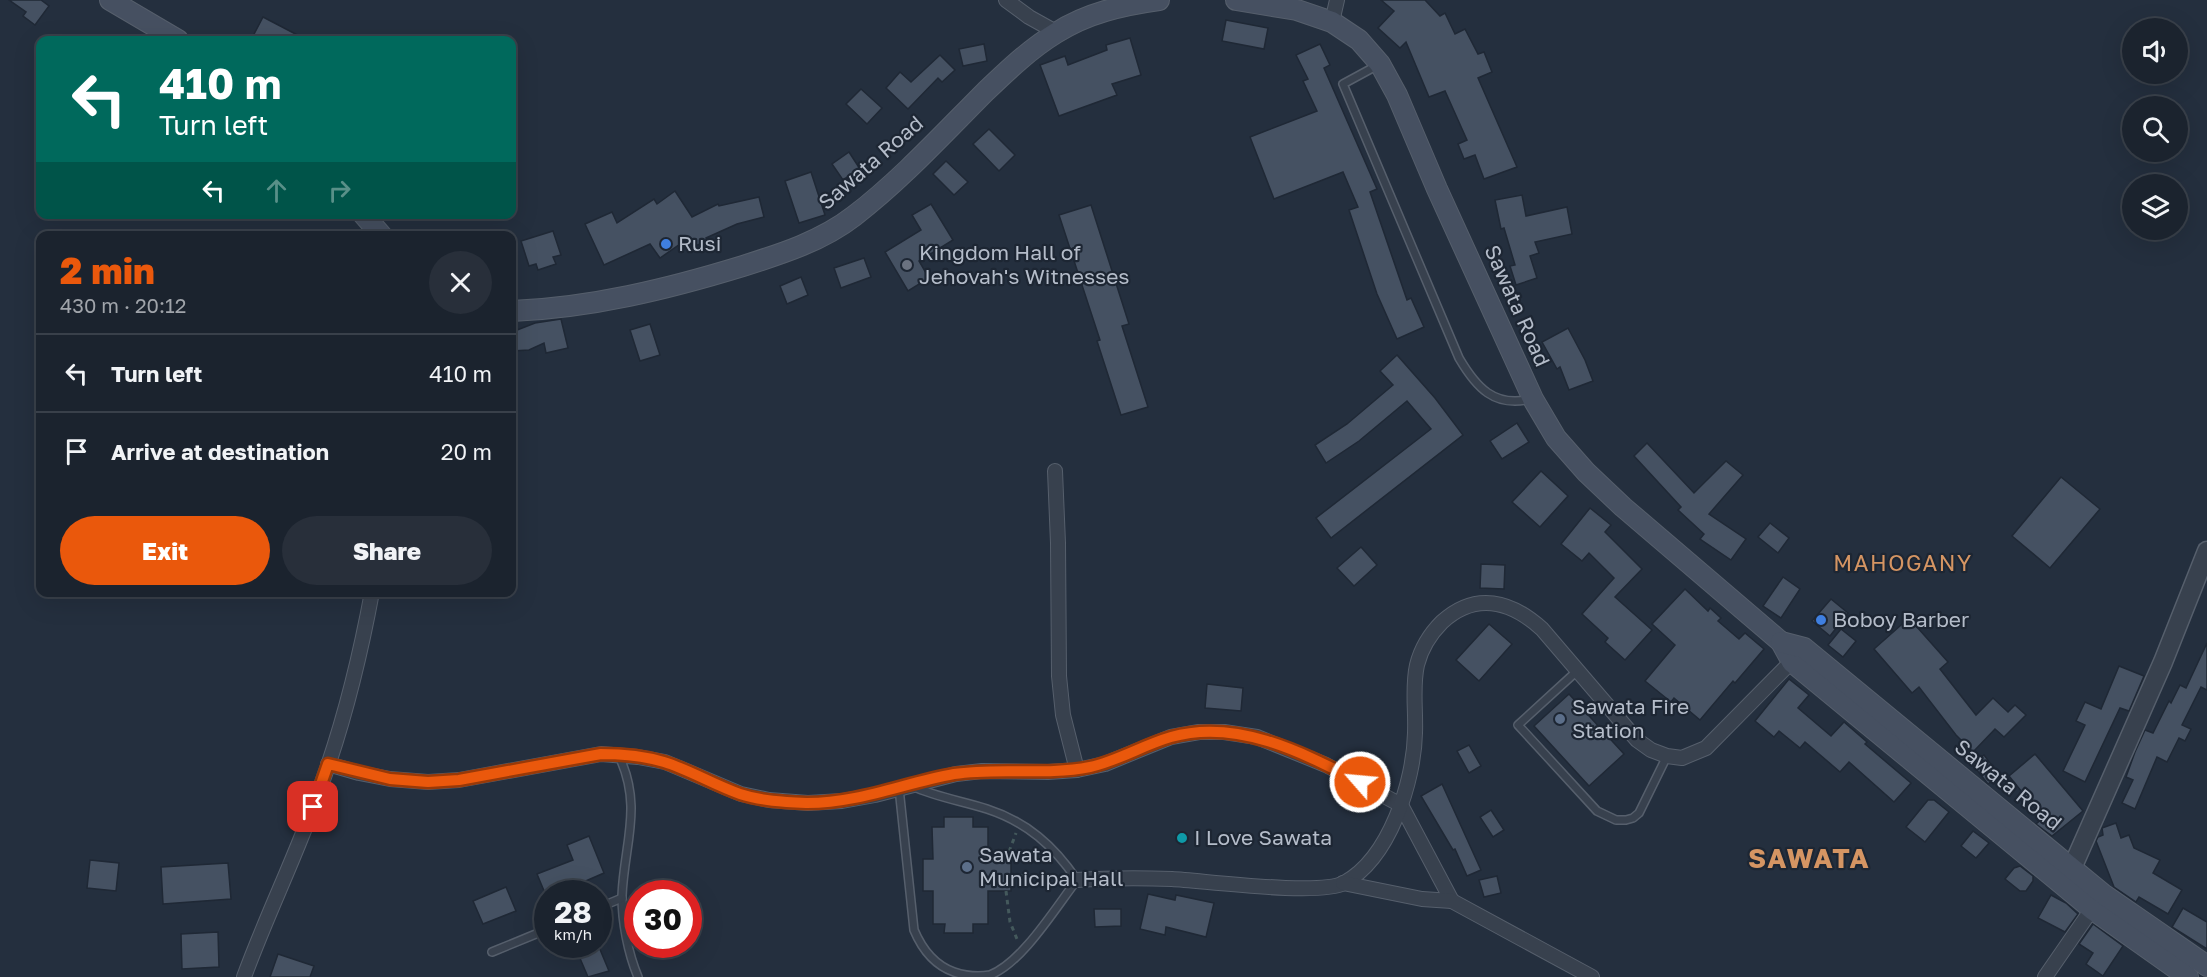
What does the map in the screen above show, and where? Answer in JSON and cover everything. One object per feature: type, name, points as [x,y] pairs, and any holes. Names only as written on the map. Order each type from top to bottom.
[{"type":"main road","points":[[110,0],[171,36]]},
{"type":"main road","name":"Sawata Road","points":[[516,310],[572,305],[690,282],[782,254],[819,238],[853,217],[868,204],[1021,57],[1056,32],[1088,17],[1124,5],[1159,0]]},
{"type":"main road","name":"Sawata Road","points":[[1236,0],[1297,10],[1332,22],[1359,40],[1380,64],[1397,94],[1437,189],[1533,399],[1556,438],[1586,472],[1781,642],[2066,876],[2092,909],[2188,977]]},
{"type":"main road","points":[[367,219],[378,231]]},
{"type":"main road","name":"Sawata Road","points":[[2066,876],[2103,894],[2201,969]]},
{"type":"street","points":[[1006,0],[1029,17],[1056,32]]},
{"type":"street","points":[[1332,22],[1337,0]]},
{"type":"street","points":[[1055,471],[1059,676],[1063,714],[1077,770]]},
{"type":"street","points":[[2066,876],[2163,662],[2207,551]]},
{"type":"street","points":[[244,977],[328,764],[339,730],[371,597]]},
{"type":"street","points":[[1343,884],[1358,873],[1371,858],[1382,843],[1401,805],[1413,761],[1414,682],[1417,664],[1425,644],[1436,628],[1450,615],[1466,606],[1480,602],[1496,603],[1515,609],[1530,618],[1637,740],[1651,750],[1667,756],[1682,758],[1706,748],[1798,655]]},
{"type":"street","points":[[328,764],[390,779],[428,782],[459,780],[601,754],[618,754],[665,762],[741,794],[769,800],[808,803],[842,801],[964,773],[1077,770],[1106,764],[1171,737],[1199,732],[1224,732],[1257,737],[1298,753],[1326,765],[1401,805],[1452,901]]},
{"type":"street","points":[[1077,880],[1172,879],[1308,888],[1343,884],[1422,899],[1452,901],[1592,977]]},
{"type":"street","points":[[2045,977],[2092,909]]},
{"type":"lane","points":[[1380,64],[1343,84],[1459,358],[1472,379],[1488,393],[1503,401],[1520,402],[1533,399]]},
{"type":"lane","points":[[1577,671],[1518,725],[1597,810],[1616,820],[1633,818],[1644,805],[1667,756]]},
{"type":"lane","points":[[618,754],[627,775],[632,796],[631,826],[622,898],[626,930],[638,977]]},
{"type":"lane","points":[[904,787],[988,810],[1021,824],[1045,841],[1062,858],[1077,880],[1024,949],[1005,968],[988,976],[970,977],[951,971],[933,960],[920,945],[914,930],[904,787]]},
{"type":"lane","points":[[612,902],[622,898]]},
{"type":"lane","points":[[492,952],[534,935]]},
{"type":"path","points":[[1006,860],[1010,844],[1021,824]]},
{"type":"path","points":[[1011,875],[1077,880]]},
{"type":"path","points":[[1006,891],[1010,922],[1024,949]]},
{"type":"building","points":[[9,0],[41,0],[49,6],[35,25],[23,16],[26,12]]},
{"type":"building","points":[[1381,0],[1425,0],[1440,16],[1445,13],[1455,34],[1465,29],[1478,54],[1484,52],[1492,72],[1478,78],[1517,167],[1484,179],[1475,155],[1464,159],[1458,144],[1467,140],[1445,91],[1429,97],[1406,42],[1400,48],[1378,28],[1394,11]]},
{"type":"building","points":[[263,17],[299,36],[253,36]]},
{"type":"building","points":[[1226,20],[1268,28],[1264,49],[1222,41]]},
{"type":"building","points":[[1130,38],[1141,75],[1112,84],[1117,95],[1059,116],[1040,65],[1065,56],[1068,65],[1107,50],[1106,45]]},
{"type":"building","points":[[984,44],[987,61],[963,66],[959,49]]},
{"type":"building","points":[[1320,44],[1330,65],[1324,68],[1377,189],[1370,192],[1407,300],[1411,298],[1424,327],[1397,339],[1377,294],[1349,210],[1358,207],[1343,172],[1274,199],[1250,137],[1317,111],[1303,81],[1308,79],[1296,55]]},
{"type":"building","points":[[940,55],[955,70],[942,82],[938,78],[908,109],[886,88],[900,72],[911,82]]},
{"type":"building","points":[[861,89],[882,108],[867,124],[846,104]]},
{"type":"building","points":[[989,129],[1015,155],[999,171],[973,144]]},
{"type":"building","points":[[849,152],[860,169],[843,180],[832,164]]},
{"type":"building","points":[[946,161],[968,182],[954,195],[933,174]]},
{"type":"building","points":[[811,172],[825,215],[799,223],[785,181]]},
{"type":"building","points":[[675,191],[692,217],[718,204],[719,206],[759,197],[764,217],[737,224],[706,238],[707,241],[693,247],[689,238],[660,258],[650,244],[604,265],[585,224],[612,212],[617,223],[654,199],[657,204]]},
{"type":"building","points":[[1522,195],[1526,216],[1567,207],[1572,234],[1535,242],[1539,253],[1530,256],[1537,278],[1516,285],[1510,266],[1515,265],[1504,228],[1501,229],[1495,200]]},
{"type":"building","points":[[931,204],[953,240],[919,261],[929,278],[908,291],[885,252],[921,230],[912,215]]},
{"type":"building","points":[[1091,205],[1129,324],[1122,326],[1148,407],[1121,415],[1097,341],[1100,340],[1059,215]]},
{"type":"building","points":[[553,231],[561,255],[553,257],[556,264],[538,270],[536,264],[529,266],[521,241]]},
{"type":"building","points":[[864,258],[871,277],[841,288],[834,268]]},
{"type":"building","points":[[801,277],[808,295],[787,304],[780,286]]},
{"type":"building","points":[[561,319],[568,348],[546,353],[544,343],[529,350],[516,351],[516,330],[535,323]]},
{"type":"building","points":[[650,324],[660,355],[640,361],[630,330]]},
{"type":"building","points":[[1568,328],[1593,381],[1569,390],[1560,367],[1557,369],[1542,342]]},
{"type":"building","points":[[1397,355],[1435,398],[1463,435],[1331,538],[1316,518],[1431,429],[1407,401],[1359,441],[1326,463],[1315,445],[1347,424],[1393,385],[1380,371]]},
{"type":"building","points":[[1517,423],[1529,442],[1502,459],[1490,441]]},
{"type":"building","points":[[1647,443],[1694,493],[1726,461],[1743,475],[1709,514],[1746,539],[1731,560],[1700,539],[1704,534],[1678,510],[1681,507],[1634,456]]},
{"type":"building","points":[[1541,471],[1568,496],[1540,527],[1512,502]]},
{"type":"building","points":[[2061,477],[2100,509],[2050,568],[2012,536]]},
{"type":"building","points":[[1590,508],[1611,525],[1605,532],[1642,569],[1615,597],[1652,630],[1625,660],[1605,642],[1608,638],[1582,614],[1614,578],[1589,553],[1582,561],[1561,544]]},
{"type":"building","points":[[1770,523],[1789,538],[1778,553],[1758,537]]},
{"type":"building","points":[[1361,547],[1377,565],[1354,586],[1337,568]]},
{"type":"building","points":[[1481,564],[1505,565],[1504,589],[1480,588]]},
{"type":"building","points":[[1783,577],[1800,589],[1781,618],[1763,606]]},
{"type":"building","points":[[1685,589],[1708,611],[1710,608],[1721,618],[1718,621],[1739,639],[1745,633],[1764,649],[1700,720],[1674,698],[1671,702],[1645,681],[1675,645],[1652,624]]},
{"type":"building","points":[[1831,599],[1848,613],[1830,636],[1812,621]]},
{"type":"building","points":[[1909,618],[1948,662],[1940,669],[1976,715],[1993,698],[2008,712],[2015,705],[2026,715],[2004,737],[1995,729],[1973,752],[1956,735],[1919,687],[1912,693],[1874,649]]},
{"type":"building","points":[[1489,624],[1512,644],[1479,681],[1456,660]]},
{"type":"building","points":[[1841,629],[1856,641],[1843,657],[1828,645]]},
{"type":"building","points":[[2207,643],[2207,690],[2201,687],[2182,725],[2191,729],[2185,741],[2179,738],[2167,762],[2157,757],[2135,809],[2122,803],[2133,780],[2126,777],[2145,730],[2153,733],[2180,685],[2186,688]]},
{"type":"building","points":[[2119,666],[2144,676],[2129,711],[2120,708],[2085,782],[2063,771],[2085,725],[2076,721],[2085,702],[2101,709]]},
{"type":"building","points":[[1789,679],[1809,695],[1798,708],[1831,736],[1844,722],[1867,742],[1865,744],[1911,783],[1894,802],[1849,762],[1840,772],[1805,742],[1800,748],[1779,731],[1774,737],[1755,721]]},
{"type":"building","points":[[1207,684],[1243,688],[1241,711],[1205,708]]},
{"type":"building","points":[[1569,694],[1624,754],[1589,786],[1534,726]]},
{"type":"building","points":[[1469,745],[1481,766],[1469,773],[1457,751]]},
{"type":"building","points":[[2035,754],[2083,811],[2052,836],[2036,824],[2043,818],[2009,776]]},
{"type":"building","points":[[1984,755],[1999,775],[1988,784],[1972,764]]},
{"type":"building","points":[[1442,784],[1481,870],[1467,876],[1455,849],[1453,850],[1421,796]]},
{"type":"building","points":[[1928,800],[1934,800],[1949,812],[1925,842],[1906,827]]},
{"type":"building","points":[[1491,810],[1504,830],[1493,837],[1480,817]]},
{"type":"building","name":"Sawata Municipal Hall","points":[[944,817],[973,817],[973,827],[988,827],[988,860],[1011,860],[1011,891],[988,891],[988,924],[973,924],[973,933],[944,933],[945,924],[933,924],[933,891],[923,891],[923,859],[933,859],[932,827],[944,827]]},
{"type":"building","points":[[2116,823],[2121,838],[2129,835],[2134,848],[2160,860],[2153,873],[2182,890],[2168,914],[2139,897],[2136,902],[2114,887],[2096,841],[2103,835],[2102,828]]},
{"type":"building","points":[[1973,831],[1989,843],[1976,858],[1961,846]]},
{"type":"building","points":[[589,836],[604,873],[588,880],[540,880],[537,874],[573,860],[567,845]]},
{"type":"building","points":[[90,860],[119,863],[116,891],[87,888]]},
{"type":"building","points":[[228,863],[231,899],[163,904],[161,867]]},
{"type":"building","points":[[2020,866],[2033,876],[2033,881],[2026,891],[2020,891],[2005,879],[2014,868]]},
{"type":"building","points":[[1497,876],[1501,893],[1484,897],[1479,880]]},
{"type":"building","points":[[506,887],[516,911],[483,924],[473,901]]},
{"type":"building","points":[[1148,894],[1175,900],[1176,895],[1214,903],[1206,937],[1166,927],[1165,935],[1140,929]]},
{"type":"building","points":[[2051,895],[2066,903],[2078,914],[2065,932],[2038,918]]},
{"type":"building","points":[[2183,908],[2207,922],[2207,949],[2172,927]]},
{"type":"building","points":[[1094,909],[1121,909],[1121,926],[1095,927]]},
{"type":"building","points":[[2093,924],[2123,946],[2103,976],[2086,964],[2093,953],[2079,944]]},
{"type":"building","points":[[218,932],[219,967],[182,969],[181,934]]},
{"type":"building","points":[[278,954],[314,966],[310,977],[270,977]]},
{"type":"building","points":[[580,958],[604,958],[609,971],[588,977]]},
{"type":"place","name":"Rusi","points":[[666,244]]},
{"type":"place","name":"Kingdom Hall of Jehovah's Witnesses","points":[[907,265]]},
{"type":"place","name":"Boboy Barber","points":[[1821,620]]},
{"type":"place","name":"Sawata Fire Station","points":[[1560,719]]},
{"type":"place","name":"I Love Sawata","points":[[1182,838]]},
{"type":"place","name":"Sawata Municipal Hall","points":[[967,867]]},
{"type":"district","name":"MAHOGANY","points":[[1903,563]]},
{"type":"district","name":"SAWATA","points":[[1809,859]]},
{"type":"route","points":[[313,807],[328,764],[390,779],[428,782],[459,780],[601,754],[618,754],[665,762],[741,794],[769,800],[808,803],[842,801],[875,795],[956,774],[982,771],[1077,770],[1106,764],[1171,737],[1199,732],[1224,732],[1257,737],[1326,765],[1360,782]]}]
